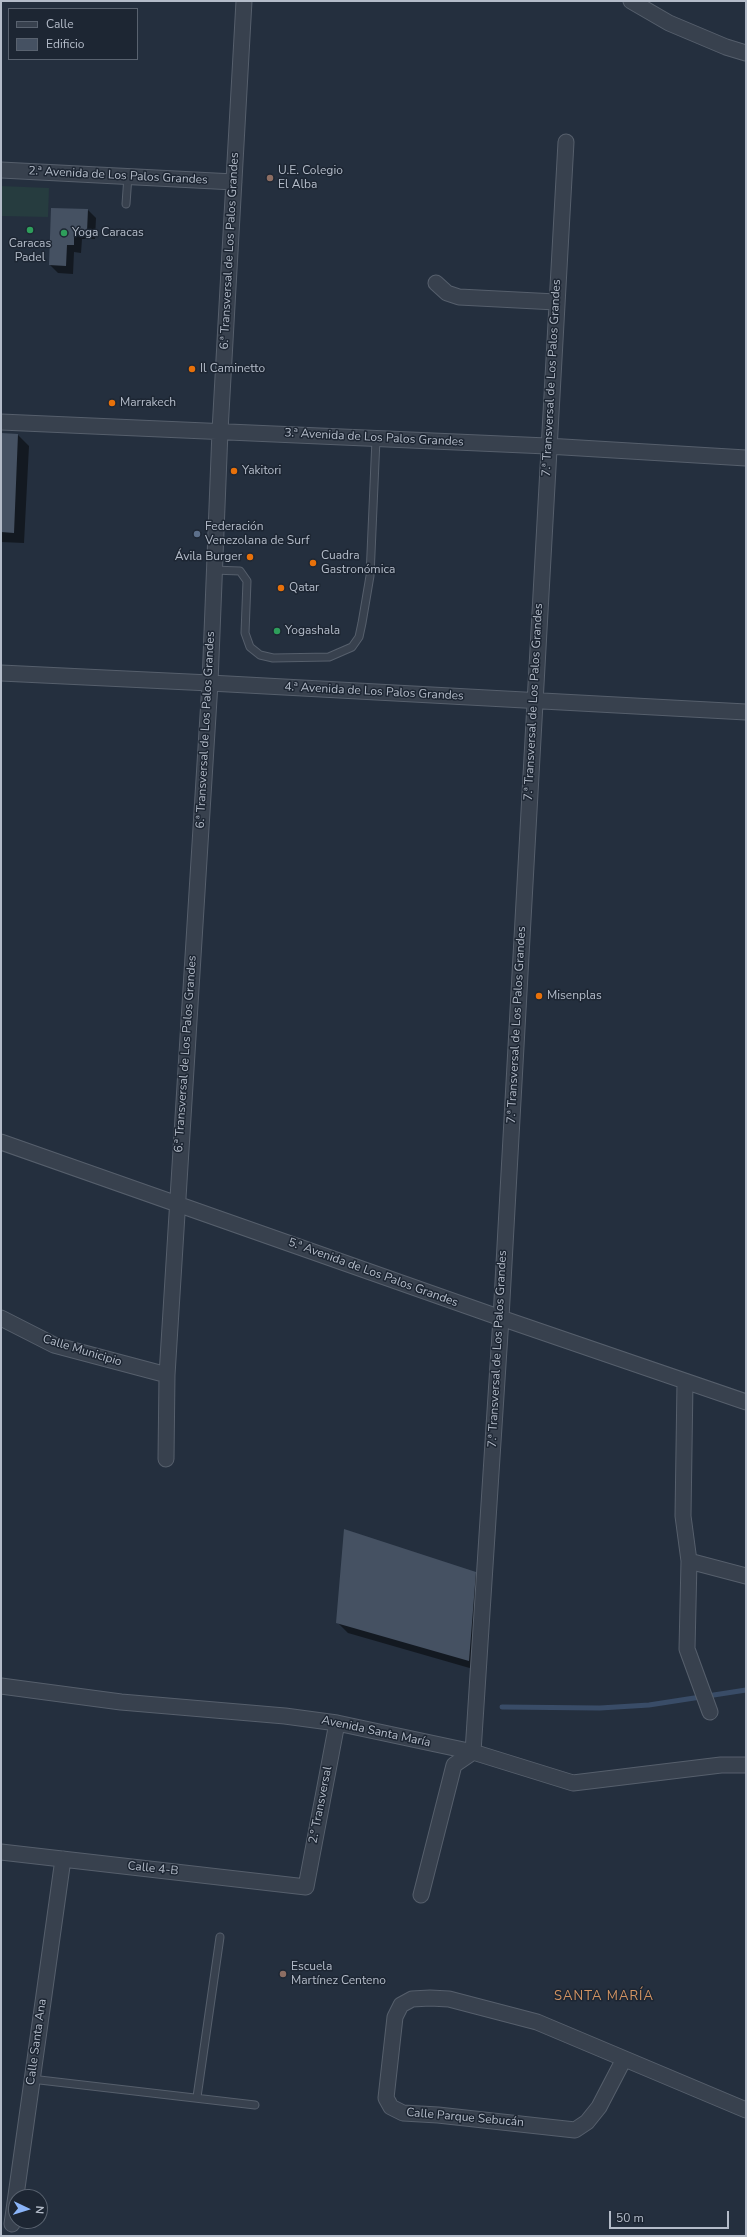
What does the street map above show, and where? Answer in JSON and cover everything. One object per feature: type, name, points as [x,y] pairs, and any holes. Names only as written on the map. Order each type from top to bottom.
[{"type":"street","name":"6.ª Transversal de Los Palos Grandes","points":[[166,1459],[167,1375],[210,683],[213,570],[244,1]]},
{"type":"street","points":[[631,1],[669,23],[726,48],[746,53]]},
{"type":"street","name":"7.ª Transversal de Los Palos Grandes","points":[[473,1752],[501,1318],[566,142]]},
{"type":"street","name":"2.ª Avenida de Los Palos Grandes","points":[[1,170],[234,182]]},
{"type":"street","points":[[436,283],[447,293],[459,297],[556,302]]},
{"type":"street","name":"3.ª Avenida de Los Palos Grandes","points":[[1,422],[548,446],[746,458]]},
{"type":"street","name":"4.ª Avenida de Los Palos Grandes","points":[[1,674],[210,683],[746,712]]},
{"type":"street","name":"5.ª Avenida de Los Palos Grandes","points":[[1,1142],[501,1318],[746,1402]]},
{"type":"street","name":"Calle Municipio","points":[[1,1318],[54,1345],[167,1375]]},
{"type":"street","points":[[685,1382],[683,1516],[689,1561],[687,1648],[710,1712]]},
{"type":"street","points":[[689,1561],[746,1576]]},
{"type":"street","name":"Avenida Santa María","points":[[1,1686],[121,1702],[285,1716],[336,1722],[473,1752],[573,1783],[721,1765],[746,1765]]},
{"type":"street","name":"2.° Transversal","points":[[306,1887],[336,1722]]},
{"type":"street","points":[[421,1895],[454,1765],[473,1752]]},
{"type":"street","name":"Calle 4-B","points":[[1,1852],[306,1887]]},
{"type":"street","name":"Calle Santa Ana","points":[[17,2189],[63,1859]]},
{"type":"street","name":"Calle Parque Sebucán","points":[[624,2059],[599,2107],[587,2122],[575,2130],[438,2115],[403,2113],[391,2107],[386,2098],[396,2017],[401,2005],[412,1999],[449,1999],[537,2022],[746,2110]]},
{"type":"lane","points":[[126,204],[128,176]]},
{"type":"lane","points":[[213,570],[240,571],[247,581],[245,633],[250,647],[260,655],[273,658],[329,658],[352,647],[359,637],[370,576],[376,439]]},
{"type":"lane","points":[[197,2097],[220,1938]]},
{"type":"lane","points":[[31,2079],[197,2097],[255,2105]]},
{"type":"green space","points":[[1,186],[49,188],[48,217],[1,216]]},
{"type":"building","points":[[51,208],[88,209],[87,232],[74,231],[74,245],[67,245],[66,266],[49,265]]},
{"type":"building","points":[[1,433],[18,434],[14,533],[1,532]]},
{"type":"building","points":[[344,1529],[476,1572],[469,1661],[336,1623]]},
{"type":"waterway","points":[[502,1707],[600,1708],[649,1705],[746,1690]]},
{"type":"place","name":"U.E. Colegio El Alba","points":[[270,178]]},
{"type":"place","name":"Caracas Padel","points":[[30,230]]},
{"type":"place","name":"Yoga Caracas","points":[[64,233]]},
{"type":"place","name":"Il Caminetto","points":[[192,369]]},
{"type":"place","name":"Marrakech","points":[[112,403]]},
{"type":"place","name":"Yakitori","points":[[234,471]]},
{"type":"place","name":"Federación Venezolana de Surf","points":[[197,534]]},
{"type":"place","name":"Ávila Burger","points":[[250,557]]},
{"type":"place","name":"Cuadra Gastronómica","points":[[313,563]]},
{"type":"place","name":"Qatar","points":[[281,588]]},
{"type":"place","name":"Yogashala","points":[[277,631]]},
{"type":"place","name":"Misenplas","points":[[539,996]]},
{"type":"place","name":"Escuela Martínez Centeno","points":[[283,1974]]},
{"type":"district","name":"SANTA MARÍA","points":[[604,1997]]}]
